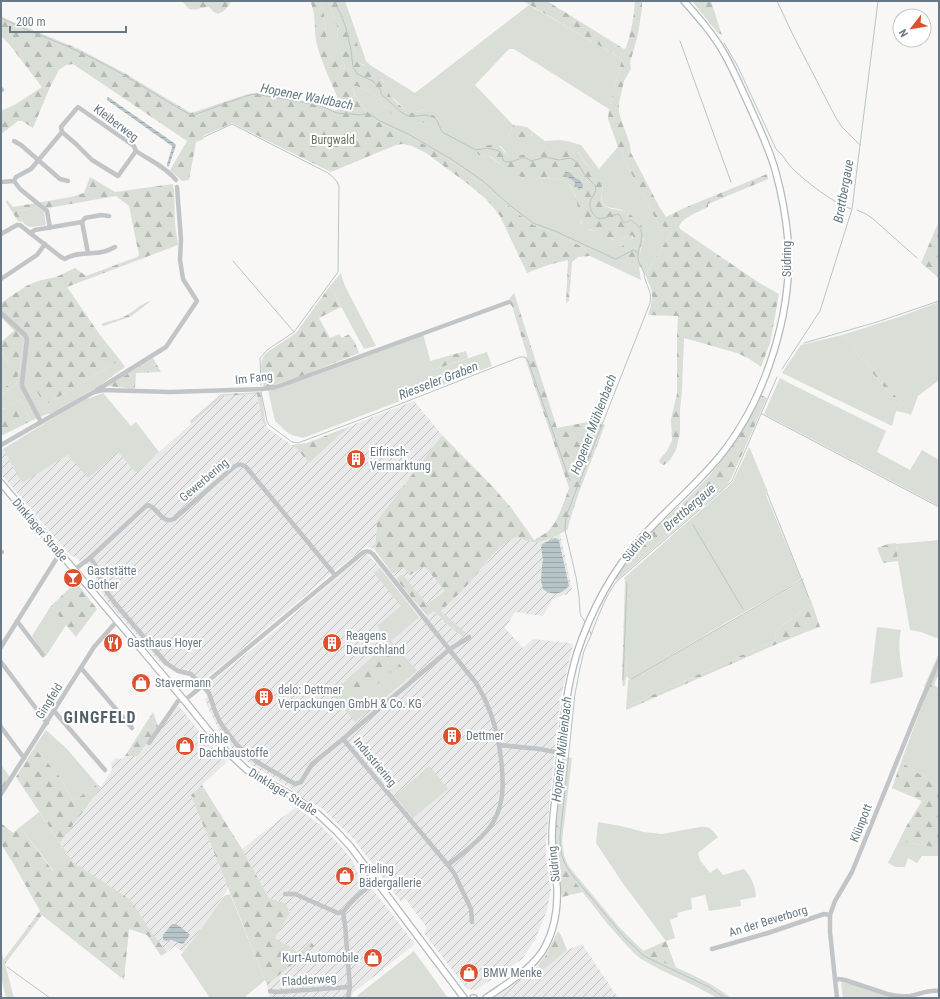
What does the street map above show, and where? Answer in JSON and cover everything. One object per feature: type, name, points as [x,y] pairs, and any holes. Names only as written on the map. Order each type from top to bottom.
[{"type":"main road","name":"Südring","points":[[486,998],[519,974],[535,960],[543,950],[552,931],[556,914],[557,896],[552,834],[560,752],[566,704],[572,673],[590,619],[600,597],[626,556],[642,537],[709,469],[726,449],[740,428],[760,390],[769,368],[784,307],[788,274],[788,241],[784,208],[776,174],[761,132],[731,67],[712,35],[684,1]]},
{"type":"main road","name":"Dinklager Straße","points":[[1,483],[221,746],[247,770],[296,798],[318,814],[350,846],[464,998]]},
{"type":"street","name":"Kleiberweg","points":[[14,181],[16,177],[31,169],[62,132],[61,127],[78,107],[134,146],[136,151],[164,169],[176,180]]},
{"type":"street","points":[[62,132],[92,160],[118,176],[136,151]]},
{"type":"street","points":[[14,141],[21,145],[60,179],[68,181]]},
{"type":"street","points":[[1,182],[14,181],[20,189],[47,211],[50,228]]},
{"type":"street","points":[[94,392],[166,347],[197,301],[183,279],[180,260],[181,240],[177,187]]},
{"type":"street","points":[[30,233],[35,230],[82,222],[85,218],[109,216]]},
{"type":"street","points":[[82,222],[88,253]]},
{"type":"street","points":[[1,234],[17,225],[20,225],[65,259],[69,256],[108,251],[115,247]]},
{"type":"street","points":[[1,279],[37,255],[45,244]]},
{"type":"street","name":"Im Fang","points":[[1,445],[94,392],[103,390],[170,392],[269,388],[304,377],[509,302]]},
{"type":"street","points":[[1,313],[25,335],[27,339],[22,386],[41,422]]},
{"type":"street","name":"Gewerbering","points":[[74,570],[90,558],[147,505],[152,506],[163,518],[170,521],[239,464],[246,467],[335,575]]},
{"type":"street","points":[[149,743],[178,701],[184,700],[202,686],[364,551],[368,551],[373,554],[476,683],[487,702],[494,724],[499,745],[503,781],[499,809],[495,820],[484,835],[448,865]]},
{"type":"street","points":[[1,647],[60,553]]},
{"type":"street","points":[[90,558],[98,568],[102,585],[106,592],[161,658],[178,671],[192,674],[202,686]]},
{"type":"street","points":[[17,621],[43,655]]},
{"type":"street","name":"Gingfeld","points":[[1,794],[98,642],[117,621]]},
{"type":"street","points":[[343,739],[450,649],[468,637]]},
{"type":"street","name":"Klünpott","points":[[837,998],[830,932],[830,915],[835,901],[855,865],[939,661]]},
{"type":"street","points":[[1,662],[47,722]]},
{"type":"street","points":[[81,668],[132,728]]},
{"type":"street","name":"Industriering","points":[[202,686],[209,693],[220,722],[238,745],[257,762],[295,784],[302,782],[312,764],[343,739],[454,873],[471,909],[472,922]]},
{"type":"street","points":[[54,711],[105,770]]},
{"type":"street","points":[[1,727],[24,758]]},
{"type":"street","points":[[499,745],[560,752]]},
{"type":"street","points":[[285,894],[295,894],[338,913],[343,912],[366,889],[377,881]]},
{"type":"street","name":"Fladderweg","points":[[343,912],[350,987],[348,998]]},
{"type":"street","name":"An der Beverborg","points":[[712,949],[768,933],[824,914],[830,915]]},
{"type":"street","points":[[835,980],[845,980],[894,996],[911,996],[939,990]]},
{"type":"street","name":"Fladderweg","points":[[270,991],[276,992],[350,987]]},
{"type":"shaded area","points":[[108,97],[176,145],[168,167],[167,164],[172,146],[107,100]]},
{"type":"shaded area","points":[[566,172],[579,179],[583,187],[579,190],[574,181],[566,176]]},
{"type":"shaded area","points":[[257,394],[262,420],[265,426],[297,449],[309,463],[350,426],[414,401],[442,435],[377,521],[375,550],[367,546],[329,575],[197,685],[191,677],[176,672],[159,661],[107,601],[99,587],[91,566],[70,555],[1,474],[1,450],[3,449],[22,482],[68,455],[118,452],[136,473],[223,396]]},
{"type":"shaded area","points":[[560,534],[572,589],[567,594],[553,599],[543,616],[515,612],[505,628],[523,648],[533,639],[573,644],[561,696],[554,756],[546,842],[546,857],[551,889],[547,910],[535,940],[522,959],[476,990],[467,989],[424,933],[427,928],[405,898],[401,902],[353,838],[323,809],[252,765],[235,752],[221,733],[210,712],[205,699],[208,696],[203,689],[277,629],[366,553],[380,568],[419,617],[427,616],[434,611],[452,629],[465,633],[441,611],[471,581],[506,541],[515,537],[533,542],[539,542]]},
{"type":"shaded area","points":[[555,538],[559,541],[569,586],[560,593],[553,594],[543,589],[541,581],[543,559],[541,548],[542,544]]},
{"type":"shaded area","points":[[424,566],[445,591],[426,604],[403,575],[398,577],[397,580],[392,573],[395,573],[403,567]]},
{"type":"shaded area","points":[[179,706],[209,744],[227,762],[191,795],[228,888],[198,933],[183,952],[175,946],[167,952],[151,932],[131,900],[73,862],[60,843],[112,770],[111,763],[115,758],[122,759],[125,756],[138,756]]},
{"type":"shaded area","points":[[296,807],[320,825],[340,845],[352,860],[363,885],[374,891],[415,944],[353,993],[351,998],[269,998],[267,985],[314,945],[311,941],[299,953],[275,938],[285,903],[269,898],[242,849]]},
{"type":"shaded area","points":[[172,924],[178,925],[190,935],[184,943],[182,944],[171,940],[163,940],[163,935]]},
{"type":"shaded area","points":[[582,944],[618,998],[494,998],[538,965],[543,969],[567,950]]},
{"type":"green space","points":[[182,1],[231,1],[223,12],[218,14],[209,7],[194,10],[189,9]]},
{"type":"green space","name":"Burgwald","points":[[310,1],[321,1],[327,39],[340,68],[342,69],[345,67],[338,44],[337,26],[328,1],[337,1],[347,25],[351,26],[358,46],[353,46],[358,63],[365,65],[379,75],[390,95],[403,107],[412,113],[423,110],[435,116],[439,122],[438,126],[431,126],[422,122],[415,124],[403,123],[386,108],[380,99],[373,93],[357,86],[353,86],[353,90],[358,100],[379,122],[444,155],[531,224],[583,247],[590,256],[578,257],[572,262],[569,301],[566,303],[568,260],[548,265],[527,273],[500,216],[486,199],[426,153],[412,146],[403,144],[396,145],[331,172],[232,123],[203,136],[204,139],[196,142],[189,180],[182,181],[170,170],[187,141],[73,64],[66,65],[59,70],[50,87],[33,128],[22,121],[18,121],[1,134],[1,111],[16,104],[42,87],[9,44],[1,36],[1,16],[79,49],[126,74],[191,113],[255,93],[277,95],[318,104],[333,110],[337,110],[341,107],[318,49],[313,10]]},
{"type":"green space","points":[[321,1],[328,1],[337,26],[338,44],[345,67],[342,69],[334,57],[327,39]]},
{"type":"green space","points":[[337,1],[345,1],[366,61],[415,93],[529,5],[622,59],[609,109],[514,49],[509,49],[475,85],[513,125],[509,135],[532,136],[533,132],[545,141],[559,140],[581,145],[599,169],[618,147],[621,150],[628,167],[656,220],[671,233],[645,275],[641,265],[640,256],[644,238],[628,214],[619,209],[605,205],[602,196],[603,187],[578,152],[545,151],[535,155],[511,157],[508,156],[501,146],[485,146],[477,153],[479,155],[492,158],[518,174],[523,179],[554,178],[568,183],[573,190],[578,204],[581,223],[590,230],[605,235],[613,240],[633,236],[619,260],[639,267],[641,280],[590,256],[583,247],[531,224],[444,155],[379,122],[367,111],[356,95],[353,85],[373,93],[380,99],[386,108],[415,124],[422,122],[431,126],[437,126],[438,119],[423,110],[412,113],[406,110],[390,95],[385,88],[383,80],[363,64],[358,63],[353,46],[358,46],[347,26]]},
{"type":"green space","points":[[523,1],[547,1],[624,49],[626,48],[631,31],[635,1],[642,1],[638,34],[630,63],[631,69],[624,81],[619,103],[619,112],[630,145],[631,153],[666,217],[684,208],[767,174],[768,179],[708,204],[708,207],[688,217],[679,226],[680,229],[761,284],[779,294],[770,343],[761,367],[748,358],[737,353],[684,338],[680,433],[676,450],[670,460],[664,465],[659,461],[667,451],[672,440],[671,419],[677,394],[678,316],[648,315],[652,295],[645,275],[671,233],[656,220],[628,167],[621,150],[618,147],[608,119],[609,109],[622,59]]},
{"type":"green space","points":[[692,1],[711,1],[722,35],[717,32]]},
{"type":"green space","points":[[513,125],[527,127],[533,132],[525,141],[516,141],[509,135]]},
{"type":"green space","points":[[495,144],[500,146],[508,155],[513,157],[524,155],[532,156],[545,150],[557,147],[570,148],[577,152],[600,180],[602,185],[602,201],[605,206],[628,213],[635,218],[642,227],[644,235],[640,249],[640,259],[642,267],[619,260],[617,258],[620,248],[633,238],[632,235],[617,241],[584,227],[580,217],[575,194],[569,184],[560,179],[542,178],[533,180],[523,178],[491,157],[479,155],[477,153],[485,146]]},
{"type":"green space","points":[[90,177],[115,192],[173,184],[175,224],[178,245],[67,287],[100,335],[120,360],[45,405],[33,385],[31,342],[24,341],[16,385],[1,395],[1,388],[2,389],[11,383],[6,375],[9,366],[1,348],[1,342],[14,331],[1,317],[1,303],[26,286],[38,281],[56,277],[75,268],[86,276],[139,255],[129,206],[116,196],[48,208],[38,207],[18,211],[22,222],[18,221],[6,202],[7,200],[13,207],[71,197],[84,193]]},
{"type":"green space","points":[[38,207],[44,212],[46,225],[35,227],[28,226],[22,221],[18,211]]},
{"type":"green space","points":[[939,221],[939,278],[921,263]]},
{"type":"green space","points":[[341,273],[346,288],[376,346],[364,349],[330,286]]},
{"type":"green space","points":[[330,286],[341,307],[319,318],[330,338],[339,334],[342,338],[349,334],[359,353],[304,375],[264,387],[261,365],[264,356],[266,353],[296,333]]},
{"type":"green space","points":[[514,293],[557,428],[598,420],[605,425],[579,492],[568,529],[557,536],[538,542],[532,542],[515,537],[497,551],[472,580],[441,611],[466,633],[463,636],[452,629],[434,611],[427,616],[397,580],[398,577],[403,575],[427,604],[445,591],[424,566],[410,575],[403,567],[395,573],[392,573],[375,550],[377,521],[442,435],[493,487],[512,509],[534,540],[545,534],[556,521],[569,488],[526,361],[527,355],[512,306],[509,303],[509,299]]},
{"type":"green space","points":[[151,301],[130,317],[103,326],[101,324],[123,317]]},
{"type":"green space","points":[[939,302],[939,380],[918,396],[911,415],[845,334],[899,317]]},
{"type":"green space","points":[[423,334],[433,370],[487,352],[492,366],[303,438],[287,432],[275,421],[268,390]]},
{"type":"green space","points":[[845,334],[911,415],[905,413],[842,335]]},
{"type":"green space","points":[[842,335],[905,413],[896,411],[892,426],[782,373],[801,345]]},
{"type":"green space","points":[[24,341],[31,342],[45,405],[120,360],[125,367],[97,388],[51,414],[47,414],[31,421],[20,398],[6,408],[1,409],[1,395],[16,385]]},
{"type":"green space","points":[[1,350],[9,366],[11,383],[2,389],[1,388]]},
{"type":"green space","points":[[466,351],[468,358],[433,370],[430,361]]},
{"type":"green space","points":[[153,358],[161,372],[136,373],[135,389],[108,386]]},
{"type":"green space","points":[[780,378],[886,431],[877,452],[910,470],[922,450],[939,460],[939,506],[764,414]]},
{"type":"green space","points":[[261,392],[267,425],[265,426],[262,420],[257,394],[223,396],[191,424],[190,421],[221,394]]},
{"type":"green space","points":[[103,393],[131,426],[136,422],[159,452],[136,473],[118,452],[88,478],[68,455],[22,483],[3,449],[84,399]]},
{"type":"green space","points":[[761,395],[767,398],[731,479],[726,486],[617,580],[615,579],[638,548],[658,525],[688,498],[709,476],[738,438]]},
{"type":"green space","points":[[20,398],[31,421],[1,436],[1,409],[6,408]]},
{"type":"green space","points":[[350,426],[309,463],[292,445],[307,443]]},
{"type":"green space","points":[[749,447],[768,492],[766,495],[801,579],[788,588],[628,679],[628,677],[626,677],[629,580],[625,580],[624,578],[733,482]]},
{"type":"green space","points":[[939,540],[939,639],[921,632],[910,630],[896,544]]},
{"type":"green space","points":[[896,543],[898,561],[883,563],[877,548]]},
{"type":"green space","points":[[380,568],[419,617],[391,641],[417,671],[355,722],[331,693],[390,642],[377,626],[401,606],[374,573]]},
{"type":"green space","points":[[625,580],[630,580],[626,677],[625,685],[623,686],[622,679]]},
{"type":"green space","points":[[803,580],[809,599],[810,598],[812,603],[775,631],[776,640],[630,705],[631,708],[626,710],[628,680]]},
{"type":"green space","points":[[76,582],[97,609],[76,637],[51,606]]},
{"type":"green space","points":[[812,603],[820,627],[777,644],[631,708],[630,705],[776,640],[775,631]]},
{"type":"green space","points":[[51,606],[66,625],[46,656],[32,636]]},
{"type":"green space","points":[[877,627],[901,630],[899,648],[903,677],[870,684]]},
{"type":"green space","points":[[939,653],[939,673],[934,685],[939,688],[939,697],[924,687]]},
{"type":"green space","points":[[386,656],[389,656],[398,662],[406,673],[405,676],[400,678],[394,673],[389,672],[374,687],[368,684],[363,687],[360,690],[363,709],[359,708],[347,692],[347,688]]},
{"type":"green space","points":[[928,689],[939,697],[939,787],[901,762]]},
{"type":"green space","points":[[153,712],[158,726],[148,742],[138,756],[125,756]]},
{"type":"green space","points":[[46,730],[67,749],[97,784],[73,802],[56,772],[34,748]]},
{"type":"green space","points":[[34,748],[56,772],[73,802],[97,784],[101,787],[60,843],[16,777]]},
{"type":"green space","points":[[564,755],[567,757],[558,838],[560,856],[563,865],[570,876],[583,892],[562,897],[555,857],[555,837]]},
{"type":"green space","points":[[567,757],[572,758],[562,841],[564,855],[568,865],[620,928],[649,956],[712,985],[731,998],[717,998],[641,959],[606,922],[570,876],[563,865],[560,856],[558,838]]},
{"type":"green space","points":[[901,762],[939,787],[939,848],[899,841],[922,801],[892,788]]},
{"type":"green space","points":[[1,765],[10,777],[1,792]]},
{"type":"green space","points":[[429,766],[448,789],[413,818],[395,796]]},
{"type":"green space","points":[[202,785],[242,849],[269,898],[285,903],[290,913],[275,938],[299,953],[311,941],[314,946],[267,985],[191,795]]},
{"type":"green space","points":[[39,812],[68,855],[54,871],[20,827]]},
{"type":"green space","points":[[598,822],[644,832],[662,834],[700,827],[709,828],[718,837],[698,853],[700,860],[710,873],[717,868],[723,875],[744,869],[753,882],[756,897],[740,900],[741,906],[709,911],[705,895],[691,898],[692,909],[677,913],[678,917],[670,920],[675,938],[666,941],[622,882],[596,843]]},
{"type":"green space","points":[[1,823],[13,833],[20,827],[53,871],[68,855],[73,862],[131,900],[151,932],[167,952],[161,956],[147,935],[129,929],[124,980],[42,915],[5,964],[4,959],[40,911],[1,844]]},
{"type":"green space","points":[[899,841],[939,848],[939,856],[922,856],[917,863],[908,858],[905,867],[896,867],[888,863]]},
{"type":"green space","points":[[230,894],[265,980],[244,998],[210,998],[181,955],[224,896]]},
{"type":"green space","points":[[558,931],[567,950],[543,970],[538,965],[546,955]]},
{"type":"green space","points":[[666,941],[676,968],[649,956],[643,951]]},
{"type":"green space","points":[[1,949],[14,998],[6,998],[1,977]]},
{"type":"green space","points":[[414,951],[448,998],[357,998],[358,995]]},
{"type":"green space","points":[[843,982],[893,998],[843,998],[841,983]]},
{"type":"waterway","name":"Hopener Mühlenbach","points":[[333,1],[340,12],[346,28],[353,67],[357,74],[373,81],[381,90],[381,94],[401,112],[408,116],[426,115],[435,118],[444,133],[476,150],[488,148],[499,151],[503,160],[506,162],[521,158],[526,158],[531,161],[546,157],[559,160],[570,158],[578,164],[584,174],[595,185],[596,190],[590,205],[595,216],[599,219],[619,214],[623,222],[631,220],[641,229],[642,237],[638,252],[638,259],[650,293],[650,303],[566,516],[565,530],[576,577],[580,612],[586,623]]},
{"type":"waterway","points":[[777,1],[836,118],[842,127],[860,145]]},
{"type":"waterway","name":"Brettbergaue","points":[[782,369],[820,311],[852,209],[878,1]]},
{"type":"waterway","name":"Hopener Waldbach","points":[[1,18],[99,62],[189,114],[194,115],[255,94],[318,105],[337,113],[361,115],[368,113],[451,159],[483,181],[507,203],[533,223],[555,231],[616,259],[633,250],[638,254]]},
{"type":"waterway","points":[[680,41],[731,182]]},
{"type":"waterway","points":[[724,43],[738,67],[776,149],[781,153],[792,168],[804,179],[828,197],[851,209]]},
{"type":"waterway","name":"Riesseler Graben","points":[[204,137],[232,124],[328,173],[336,180],[339,186],[338,272],[294,332],[267,350],[260,358],[261,385]]},
{"type":"waterway","points":[[857,210],[872,218],[917,258]]},
{"type":"waterway","points":[[233,261],[294,332]]},
{"type":"waterway","points":[[804,343],[877,322],[939,301]]},
{"type":"waterway","name":"Riesseler Graben","points":[[261,392],[269,425],[292,442],[298,443],[520,357],[525,357],[528,361],[570,481]]},
{"type":"waterway","name":"Brettbergaue","points":[[591,635],[605,600],[616,582],[732,481],[777,377]]},
{"type":"waterway","points":[[762,414],[939,507]]},
{"type":"waterway","points":[[767,493],[809,598]]},
{"type":"waterway","points":[[693,525],[743,609]]},
{"type":"waterway","points":[[631,679],[803,579]]},
{"type":"waterway","points":[[623,680],[627,583]]},
{"type":"waterway","name":"Hopener Mühlenbach","points":[[589,629],[591,635],[584,651],[575,694],[560,837],[563,858],[574,877],[624,937],[644,956],[709,987],[725,998]]},
{"type":"waterway","points":[[7,967],[50,998]]},
{"type":"place","name":"Eifrisch- Vermarktung","points":[[356,459]]},
{"type":"place","name":"Gaststätte Gother","points":[[73,578]]},
{"type":"place","name":"Gasthaus Hoyer","points":[[113,643]]},
{"type":"place","name":"Reagens Deutschland","points":[[332,643]]},
{"type":"place","name":"Stavermann","points":[[141,683]]},
{"type":"place","name":"delo: Dettmer Verpackungen GmbH & Co. KG","points":[[264,697]]},
{"type":"place","name":"Dettmer","points":[[452,736]]},
{"type":"place","name":"Fröhle Dachbaustoffe","points":[[185,746]]},
{"type":"place","name":"Frieling Bädergallerie","points":[[345,876]]},
{"type":"place","name":"Kurt-Automobile","points":[[373,958]]},
{"type":"place","name":"BMW Menke","points":[[469,973]]},
{"type":"district","name":"GINGFELD","points":[[100,717]]}]
